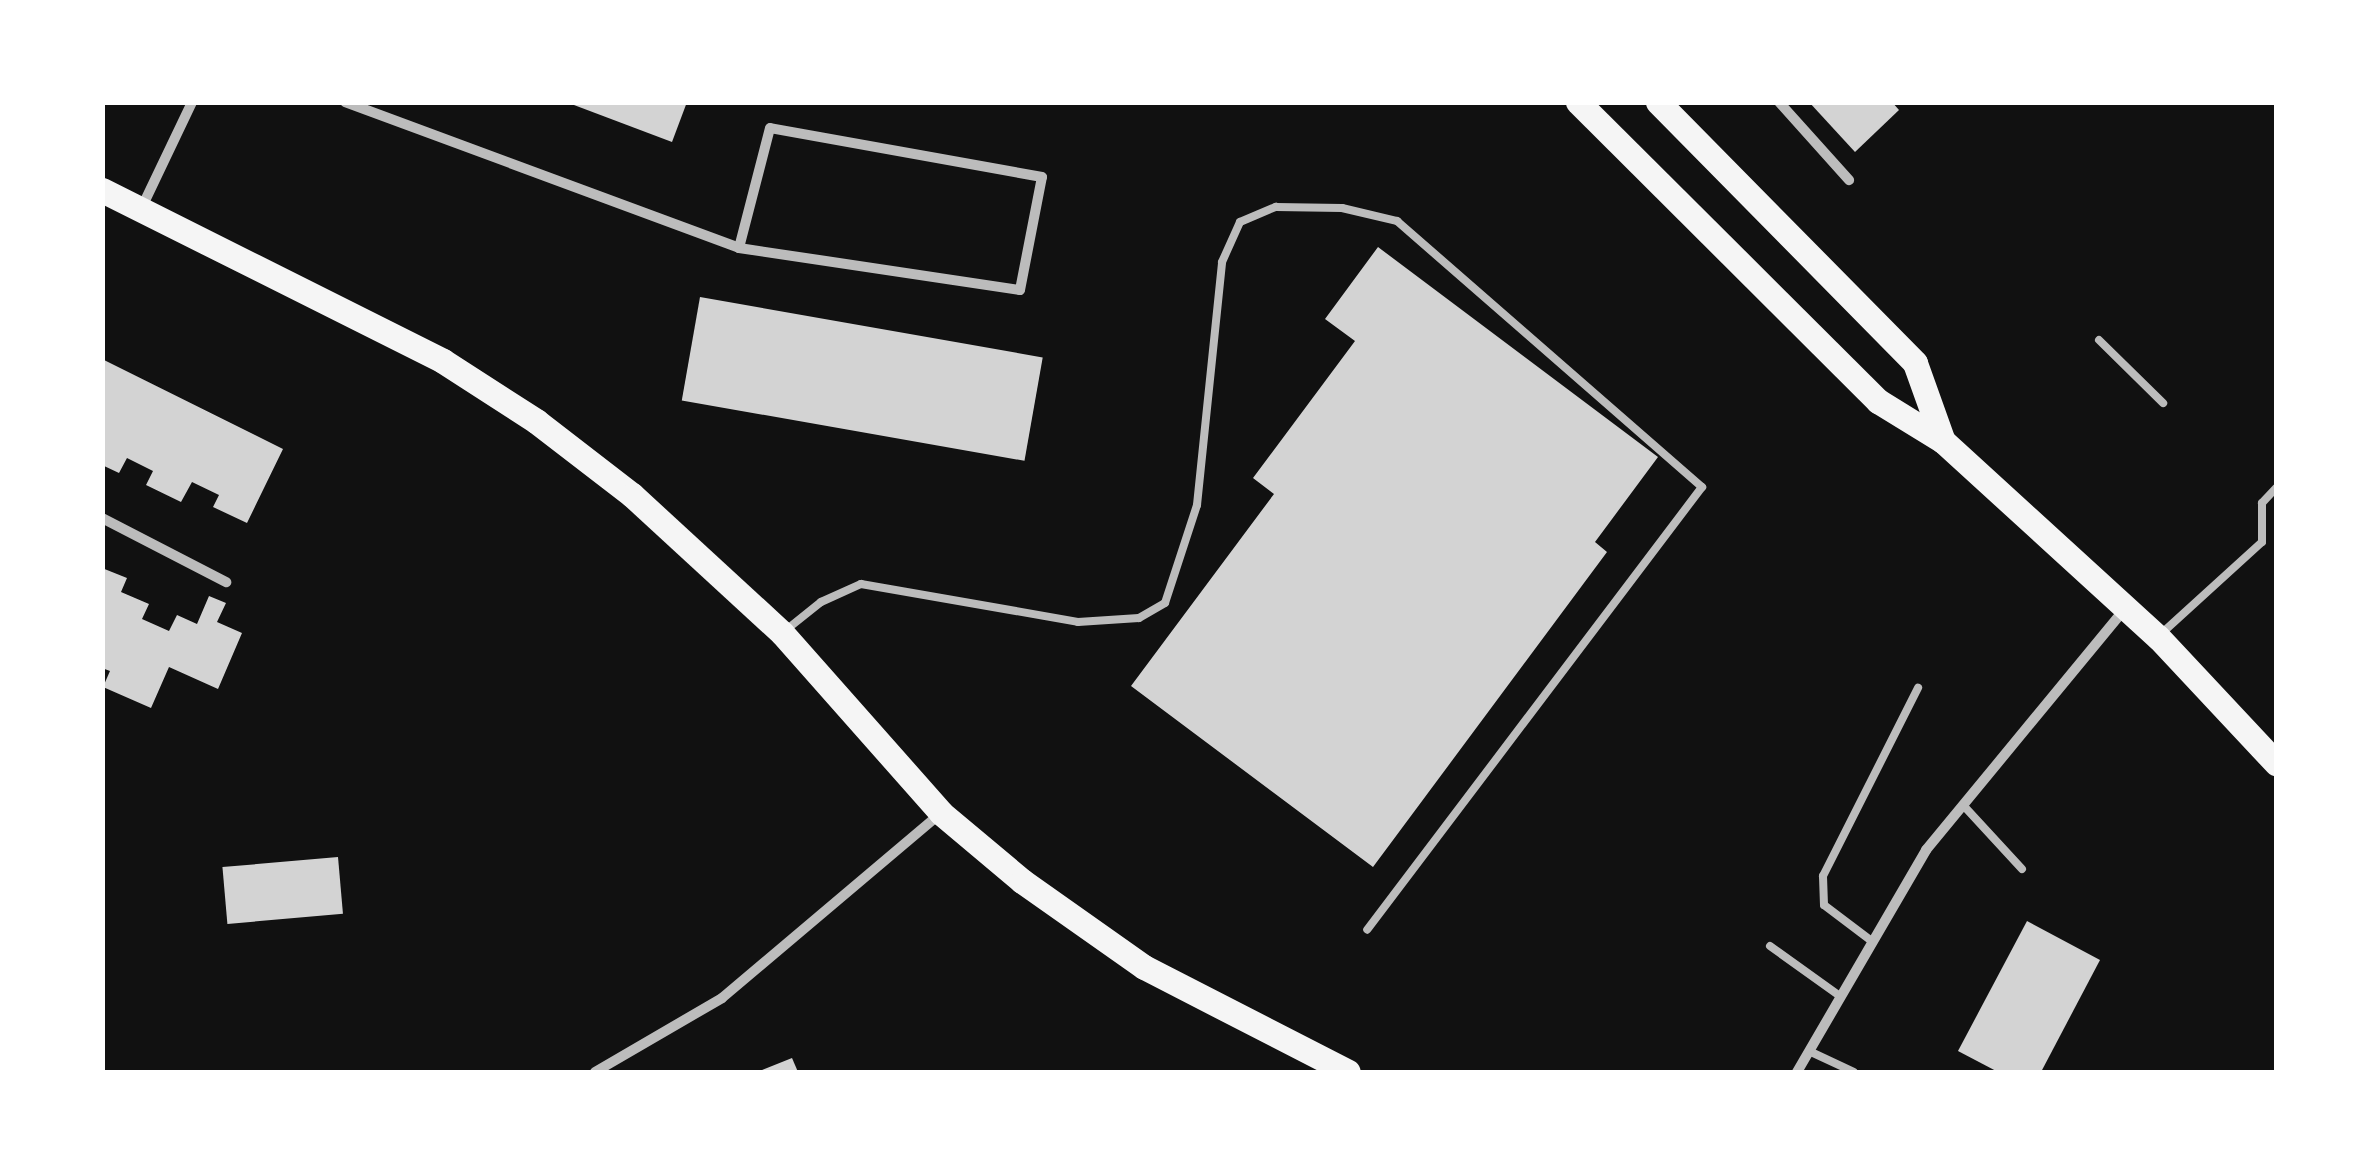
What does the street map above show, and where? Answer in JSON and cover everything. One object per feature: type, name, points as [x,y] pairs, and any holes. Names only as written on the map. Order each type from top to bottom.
[{"type":"main road","points":[[1578,102],[1878,401],[1943,441],[2158,637],[2276,763]]},
{"type":"main road","points":[[1658,102],[1916,364],[1943,441]]},
{"type":"main road","points":[[102,190],[444,361],[536,421],[632,495],[782,633],[941,813],[1144,967],[1348,1072]]},
{"type":"street","points":[[142,207],[192,102]]},
{"type":"street","points":[[346,102],[739,248],[1020,290],[1042,177],[770,128],[739,248]]},
{"type":"street","points":[[1779,102],[1849,180]]},
{"type":"street","points":[[102,518],[226,582]]},
{"type":"street","points":[[1797,1072],[1870,939],[1963,805],[2126,608]]},
{"type":"street","points":[[595,1072],[722,998],[941,813]]},
{"type":"lane","points":[[782,633],[822,602],[861,584],[1078,622],[1139,618],[1166,603],[1197,506],[1222,262],[1240,222],[1276,207],[1342,208],[1397,221],[1432,246],[1702,486],[1367,930]]},
{"type":"lane","points":[[2099,340],[2164,403]]},
{"type":"lane","points":[[2158,637],[2262,542],[2262,503],[2276,488]]},
{"type":"lane","points":[[1870,939],[1824,904],[1823,876],[1918,688]]},
{"type":"lane","points":[[1963,805],[2022,869]]},
{"type":"lane","points":[[1770,946],[1838,994]]},
{"type":"lane","points":[[1811,1052],[1854,1072]]},
{"type":"building","points":[[566,102],[687,102],[672,142]]},
{"type":"building","points":[[1809,102],[1892,102],[1899,110],[1855,152]]},
{"type":"building","points":[[1378,247],[1658,457],[1595,542],[1607,552],[1373,867],[1131,686],[1274,494],[1253,478],[1355,341],[1325,319]]},
{"type":"building","points":[[700,297],[1043,357],[1024,461],[682,400]]},
{"type":"building","points":[[102,359],[283,449],[247,523],[213,507],[219,495],[192,482],[181,502],[146,485],[153,471],[127,458],[119,473],[102,465]]},
{"type":"building","points":[[102,568],[127,578],[121,592],[149,604],[142,619],[169,631],[177,615],[197,624],[209,596],[226,603],[217,622],[242,633],[218,689],[169,667],[151,708],[103,687],[110,671],[102,668]]},
{"type":"building","points":[[338,857],[343,914],[227,924],[222,867]]},
{"type":"building","points":[[2027,921],[2100,960],[2041,1072],[1998,1072],[1958,1051]]},
{"type":"building","points":[[792,1058],[798,1072],[757,1072]]}]
